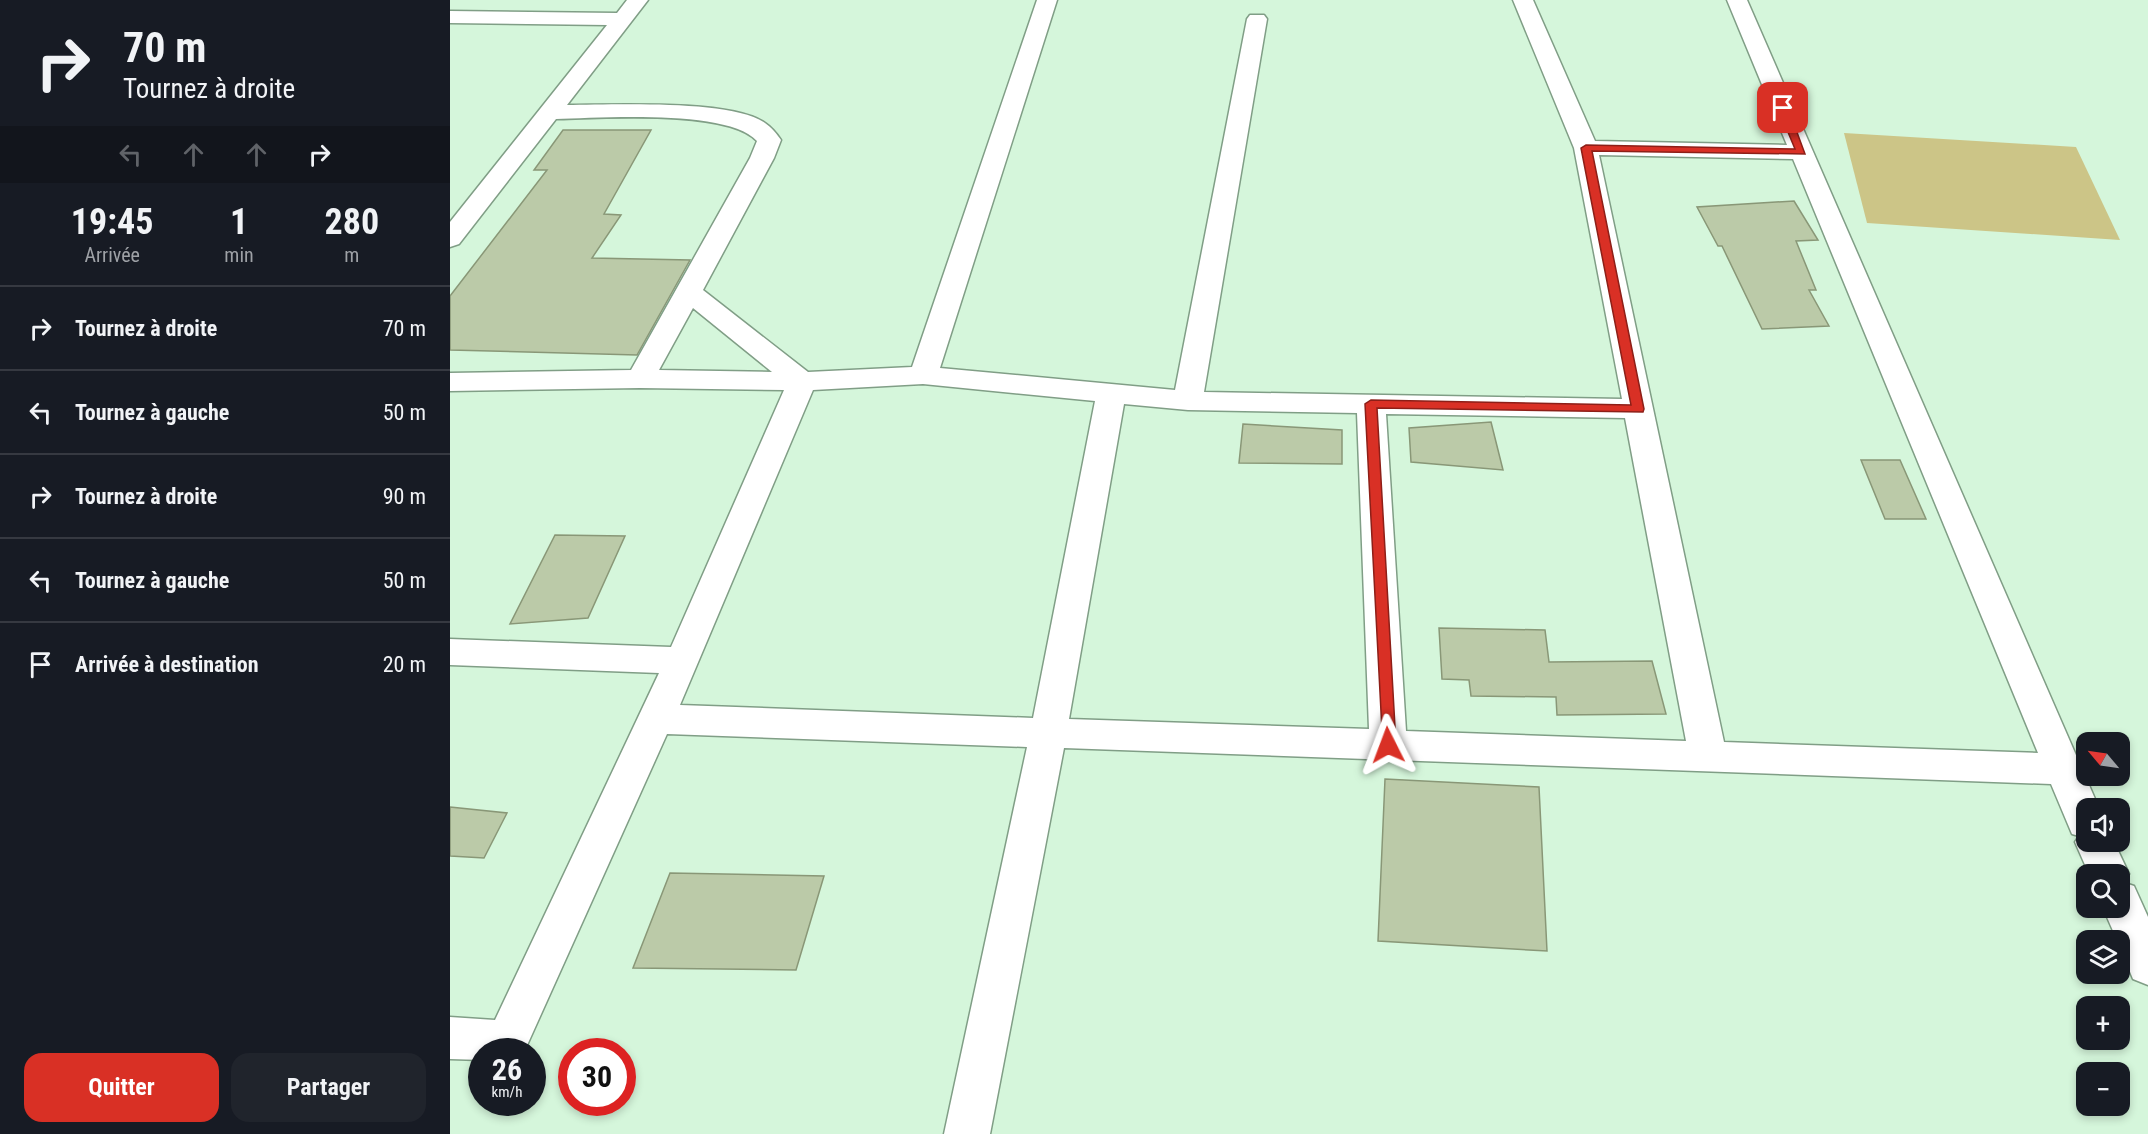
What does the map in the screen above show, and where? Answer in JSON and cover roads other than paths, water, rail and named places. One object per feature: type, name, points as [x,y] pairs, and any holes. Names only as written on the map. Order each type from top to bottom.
[{"type":"street","points":[[450,239],[638,0]]},
{"type":"street","points":[[923,375],[1047,0]]},
{"type":"street","points":[[1524,0],[1586,148],[1708,756]]},
{"type":"street","points":[[1737,0],[2076,798]]},
{"type":"street","points":[[450,17],[623,19]]},
{"type":"street","points":[[1188,401],[1257,19]]},
{"type":"street","points":[[550,112],[692,114],[733,118],[755,126],[769,140],[762,158],[640,379]]},
{"type":"street","points":[[1586,148],[1802,152]]},
{"type":"street","points":[[689,292],[802,381]]},
{"type":"street","points":[[450,382],[640,379],[802,381],[923,375],[1188,401],[1638,409]]},
{"type":"street","points":[[450,1038],[507,1041],[682,661],[802,381]]},
{"type":"street","points":[[968,1134],[1048,734],[1111,393]]},
{"type":"street","points":[[1371,404],[1388,745]]},
{"type":"street","points":[[450,652],[682,661]]},
{"type":"street","points":[[655,719],[2064,769]]},
{"type":"street","points":[[2128,918],[2148,966]]}]
